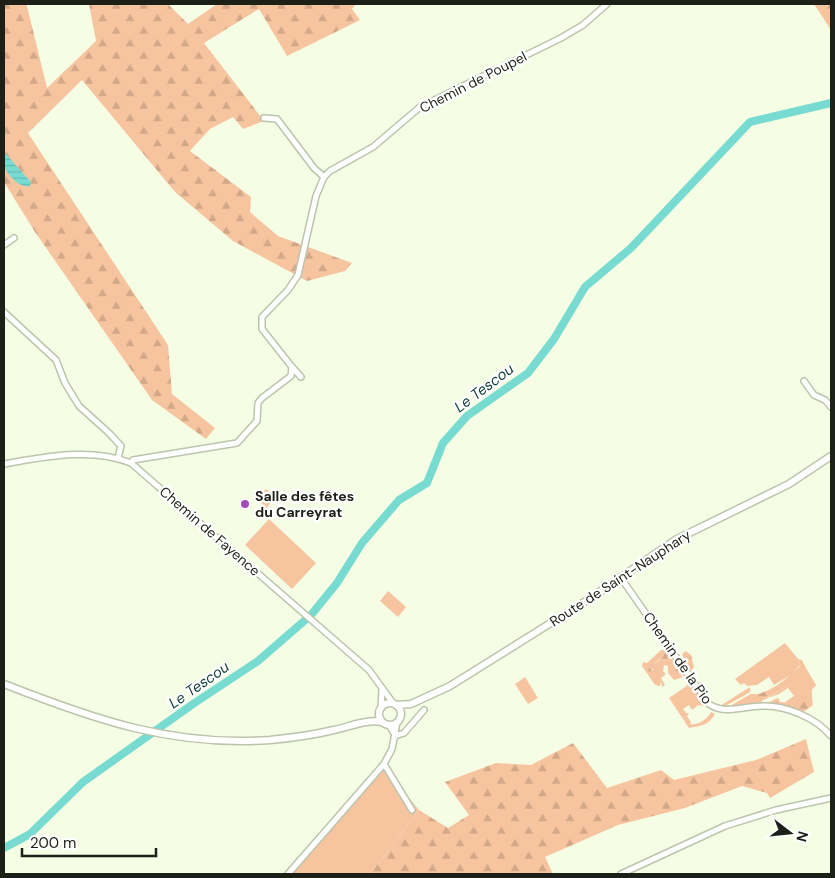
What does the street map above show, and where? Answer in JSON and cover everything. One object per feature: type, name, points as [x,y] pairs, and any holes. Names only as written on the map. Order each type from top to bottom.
[{"type":"main road","name":"Route de Saint-Nauphary","points":[[401,715],[411,704],[450,686],[621,578],[677,539],[789,484],[831,456]]},
{"type":"main road","points":[[4,684],[102,721],[144,732],[196,740],[246,741],[280,739],[328,732],[365,722],[382,722],[389,725],[398,722],[401,715],[394,704],[386,704],[365,722]]},
{"type":"main road","name":"Route de Saint-Nauphary","points":[[394,704],[411,704]]},
{"type":"main road","points":[[380,708],[379,716],[382,722]]},
{"type":"street","name":"Chemin de Poupel","points":[[324,177],[373,147],[420,107],[561,38],[607,4]]},
{"type":"street","points":[[264,118],[277,119],[314,168],[324,177],[316,196],[298,275],[288,290],[262,317],[260,322],[262,329],[301,377]]},
{"type":"street","points":[[4,245],[14,238]]},
{"type":"street","points":[[4,312],[56,360],[65,383],[79,406],[121,446],[118,458]]},
{"type":"street","points":[[130,462],[239,442],[258,421],[258,403],[290,376],[292,367]]},
{"type":"street","points":[[804,381],[814,394],[825,400],[831,407]]},
{"type":"street","name":"Chemin de Fayence","points":[[4,464],[87,454],[118,458],[130,462],[369,670],[394,704]]},
{"type":"street","name":"Chemin de la Pio","points":[[621,578],[709,704],[716,709],[764,706],[791,710],[823,726],[831,736]]},
{"type":"street","points":[[380,708],[382,689]]},
{"type":"street","points":[[395,736],[404,733],[424,710]]},
{"type":"street","points":[[288,874],[384,764],[392,749],[398,722]]},
{"type":"street","points":[[389,725],[395,736]]},
{"type":"street","points":[[384,764],[412,810]]},
{"type":"street","points":[[621,874],[725,826],[776,810],[831,798]]},
{"type":"green space","points":[[4,4],[25,4],[27,6],[47,88],[96,41],[89,4],[168,4],[188,24],[217,4],[356,4],[352,9],[360,20],[287,56],[259,9],[204,43],[264,121],[243,129],[233,117],[210,129],[190,151],[251,197],[250,212],[278,236],[352,263],[345,271],[307,281],[233,241],[175,192],[82,80],[28,133],[168,345],[172,394],[215,428],[206,439],[152,400],[35,232],[4,182]]},
{"type":"green space","points":[[814,4],[831,4],[831,30]]},
{"type":"green space","points":[[266,489],[276,498],[266,508],[257,499]]},
{"type":"green space","points":[[269,519],[316,563],[292,589],[245,545]]},
{"type":"green space","points":[[388,591],[406,607],[398,617],[380,601]]},
{"type":"green space","points":[[785,643],[798,659],[800,665],[792,674],[774,685],[769,677],[757,685],[747,686],[744,683],[741,685],[735,679]]},
{"type":"green space","points":[[668,645],[679,657],[679,666],[686,664],[682,654],[686,651],[691,655],[694,667],[686,677],[674,671],[675,666],[667,654],[667,662],[660,659],[650,667],[652,671],[656,671],[661,680],[660,686],[655,685],[642,666],[643,662],[647,663],[661,650],[665,650]]},
{"type":"green space","points":[[667,654],[675,666],[674,669],[683,677],[674,680],[668,673],[668,666],[664,665],[663,671],[666,674],[661,678],[665,685],[662,687],[660,678],[650,667],[661,659],[667,662]]},
{"type":"green space","points":[[798,659],[802,660],[806,668],[795,682],[762,701],[739,702],[751,694],[757,694],[770,689],[784,680],[800,666]]},
{"type":"green space","points":[[806,668],[816,685],[812,690],[812,706],[806,709],[767,703],[778,698],[780,702],[784,703],[794,696],[788,688],[768,698],[793,683]]},
{"type":"green space","points":[[525,677],[538,698],[528,704],[515,684]]},
{"type":"green space","points":[[689,679],[706,706],[696,705],[700,699],[687,685]]},
{"type":"green space","points":[[688,685],[700,700],[692,710],[689,705],[683,709],[686,713],[689,713],[687,716],[691,722],[690,724],[702,721],[711,712],[715,714],[707,723],[689,728],[669,698]]},
{"type":"green space","points":[[750,687],[750,692],[722,708],[714,704],[720,706]]},
{"type":"green space","points":[[765,691],[761,704],[728,707],[751,694],[758,695]]},
{"type":"green space","points":[[811,691],[813,705],[802,713],[767,704],[778,698],[780,702],[794,704],[798,695]]},
{"type":"green space","points":[[806,739],[814,772],[770,798],[767,793],[742,786],[685,808],[618,825],[545,857],[553,874],[370,874],[419,810],[448,828],[469,815],[445,782],[496,763],[531,765],[573,743],[607,788],[661,770],[674,780],[756,760]]},
{"type":"green space","points":[[384,768],[419,810],[370,874],[291,874]]},
{"type":"water","points":[[4,152],[31,182],[30,186],[18,183],[10,176],[4,165]]},
{"type":"waterway","name":"Le Tescou","points":[[4,848],[30,834],[83,782],[193,704],[258,661],[311,615],[337,583],[362,543],[399,500],[427,483],[443,443],[467,416],[528,373],[554,339],[585,287],[631,248],[750,122],[831,103]]},
{"type":"place","name":"Salle des fêtes du Carreyrat","points":[[245,504]]}]
